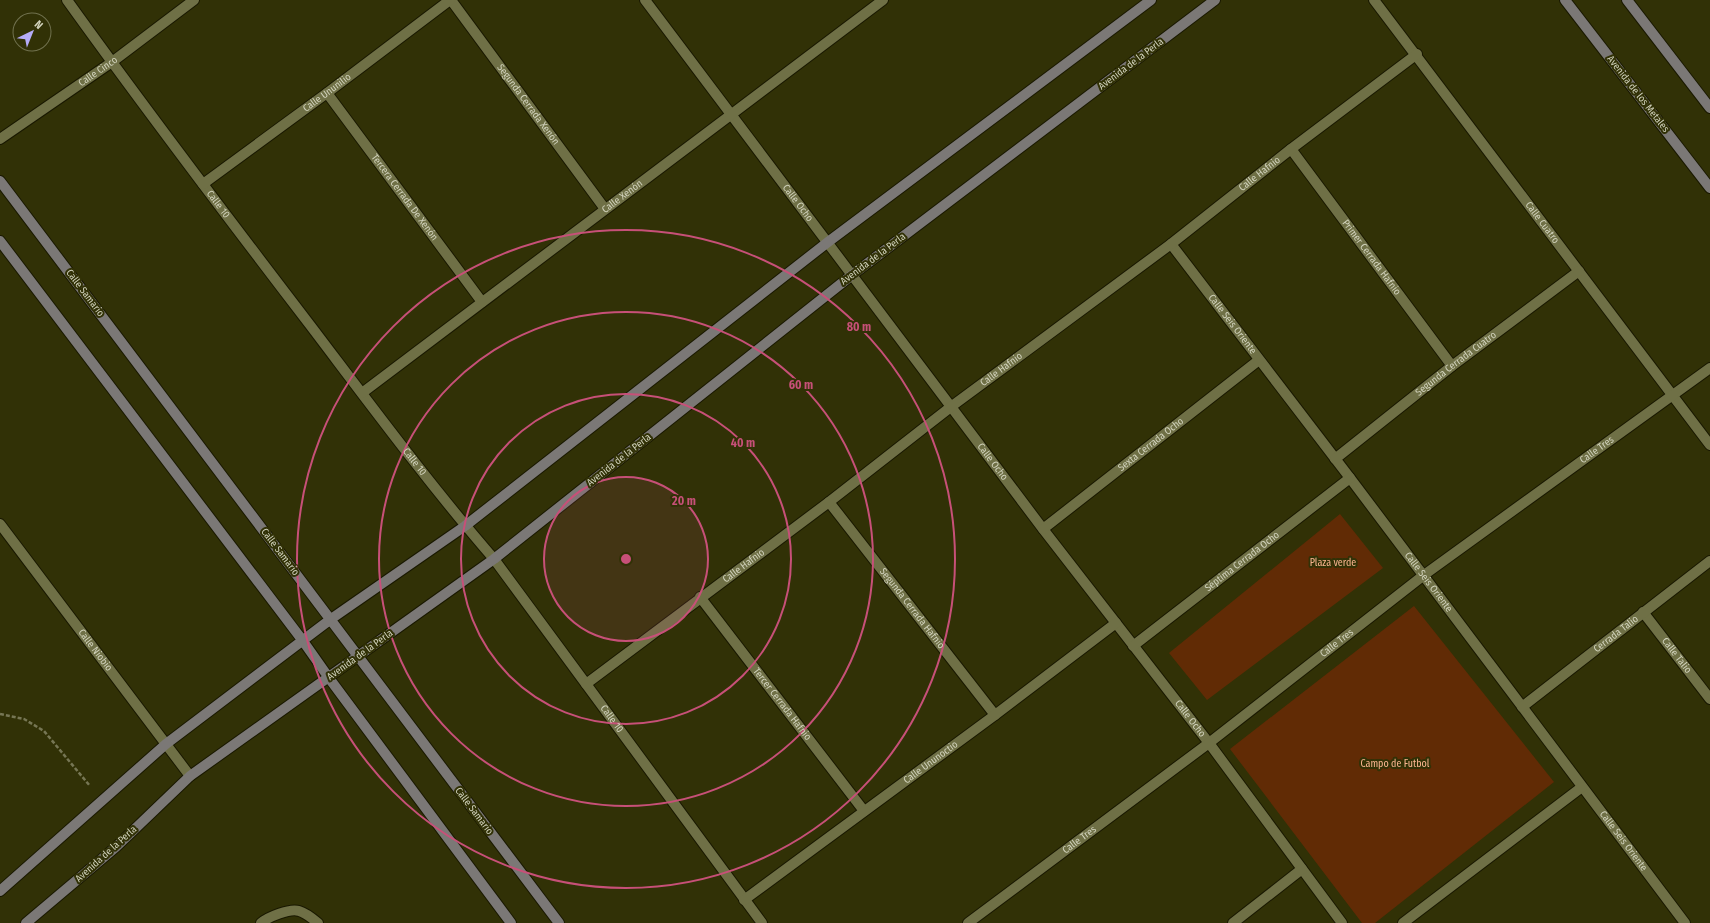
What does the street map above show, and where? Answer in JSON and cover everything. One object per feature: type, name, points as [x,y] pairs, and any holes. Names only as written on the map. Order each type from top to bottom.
[{"type":"street","name":"Calle 10","points":[[67,0],[202,184],[465,526],[494,559],[762,923]]},
{"type":"street","name":"Calle Cinco","points":[[0,139],[112,62],[194,0]]},
{"type":"street","name":"Calle Ununilio","points":[[202,184],[327,93],[450,0]]},
{"type":"street","name":"Segunda Cerrada Xenón","points":[[450,0],[606,209]]},
{"type":"street","name":"Calle Ocho","points":[[645,0],[1043,528],[1209,744],[1342,923]]},
{"type":"street","name":"Calle Xenón","points":[[362,393],[883,0]]},
{"type":"street","points":[[0,891],[166,744],[331,620],[465,526],[828,242],[1151,0]]},
{"type":"street","name":"Avenida de la Perla","points":[[26,923],[116,847],[190,776],[494,559],[852,275],[1216,0]]},
{"type":"street","name":"Calle Cuatro","points":[[1374,0],[1417,54],[1710,445]]},
{"type":"street","name":"Avenida de los Metales","points":[[1565,0],[1710,188]]},
{"type":"street","points":[[1627,0],[1710,108]]},
{"type":"street","name":"Calle Hafnio","points":[[586,684],[700,597],[829,502],[952,406],[1171,244],[1291,149],[1417,54]]},
{"type":"street","name":"Tercera Cerrada De Xenón","points":[[327,93],[482,302]]},
{"type":"street","name":"Primer Cerrada Hafnio","points":[[1291,149],[1452,366]]},
{"type":"street","name":"Calle Samario","points":[[0,181],[559,923]]},
{"type":"street","points":[[0,241],[303,641],[511,923]]},
{"type":"street","name":"Calle Seis Oriente","points":[[1171,244],[1424,575],[1582,788],[1685,923]]},
{"type":"street","name":"Segunda Cerrada Cuatro","points":[[1335,459],[1452,366],[1579,271]]},
{"type":"street","name":"Sexta Cerrada Ocho","points":[[1043,528],[1259,360]]},
{"type":"street","name":"Calle Tres","points":[[968,923],[1209,744],[1424,575],[1710,368]]},
{"type":"street","name":"Séptima Cerrada Ocho","points":[[1134,646],[1350,478]]},
{"type":"street","name":"Segunda Cerrada Hafnio","points":[[829,502],[995,715]]},
{"type":"street","name":"Calle Niobio","points":[[0,524],[190,776]]},
{"type":"street","name":"Cerrada Talio","points":[[1522,707],[1710,560]]},
{"type":"street","name":"Tercer Cerrada Hafnio","points":[[700,597],[864,811]]},
{"type":"street","name":"Calle Talio","points":[[1643,612],[1710,699]]},
{"type":"street","name":"Calle Ununoctio","points":[[744,900],[995,715],[1116,623]]},
{"type":"street","points":[[1403,923],[1582,788]]},
{"type":"street","points":[[1233,923],[1302,869]]},
{"type":"street","points":[[261,923],[280,913],[298,910],[310,916],[318,923]]},
{"type":"path","points":[[0,714],[24,719],[44,731],[102,801]]},
{"type":"green space","name":"Plaza verde","points":[[1340,514],[1383,568],[1207,700],[1169,653]]},
{"type":"green space","name":"Campo de Futbol","points":[[1414,606],[1554,782],[1375,923],[1362,923],[1230,749]]}]
